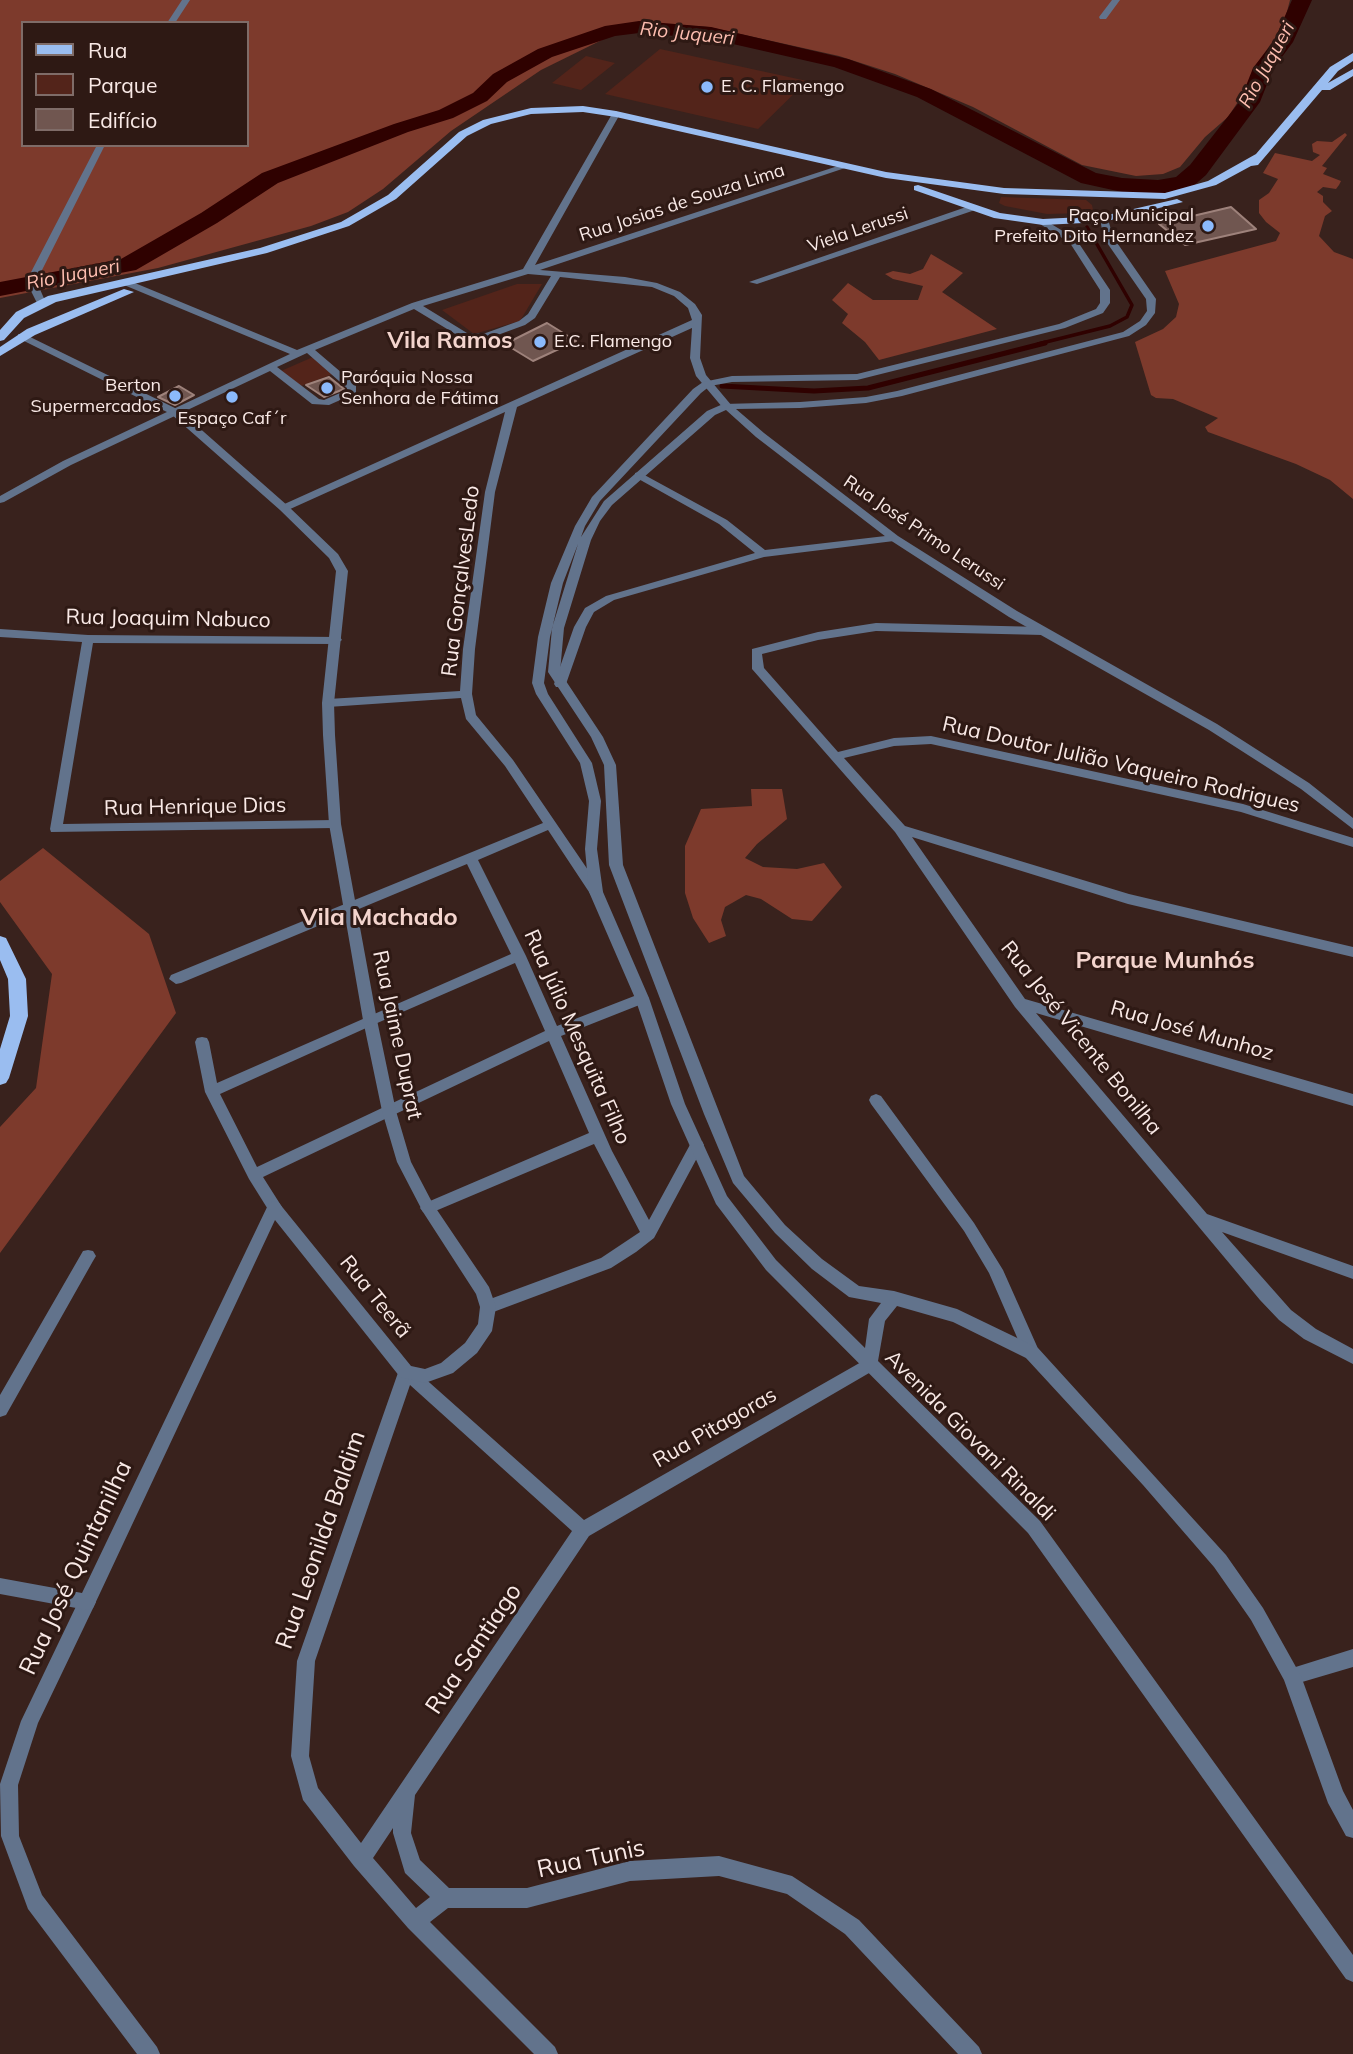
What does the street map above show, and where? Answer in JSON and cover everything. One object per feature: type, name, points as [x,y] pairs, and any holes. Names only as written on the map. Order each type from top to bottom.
[{"type":"main road","points":[[886,175],[998,216],[1043,222],[1103,219],[1194,198],[1245,173],[1334,69],[1353,56]]},
{"type":"main road","points":[[1309,100],[1353,72]]},
{"type":"main road","points":[[0,337],[10,324],[46,301],[312,237],[357,218],[392,197],[463,134],[509,115],[557,108],[583,108],[616,114],[886,175],[1004,191],[1132,197],[1188,191],[1212,183],[1262,155]]},
{"type":"main road","points":[[972,208],[983,195],[1004,191]]},
{"type":"main road","points":[[1082,194],[1099,206],[1103,219]]},
{"type":"main road","points":[[0,352],[22,337],[68,316],[183,270]]},
{"type":"main road","points":[[46,301],[68,306],[68,316]]},
{"type":"main road","points":[[10,324],[22,337]]},
{"type":"main road","points":[[0,942],[16,979],[19,1016],[0,1078]]},
{"type":"street","points":[[172,21],[186,0]]},
{"type":"street","points":[[1103,17],[1116,0]]},
{"type":"street","points":[[284,508],[698,321],[692,306],[654,285],[527,271],[616,114]]},
{"type":"street","points":[[46,301],[34,287],[34,276],[100,147]]},
{"type":"street","name":"Rua Josias de Souza Lima","points":[[0,500],[67,463],[175,412],[303,352],[415,305],[847,166]]},
{"type":"street","name":"Viela Lerussi","points":[[754,282],[972,208]]},
{"type":"street","points":[[1032,1353],[957,1316],[894,1298],[855,1292],[817,1264],[780,1229],[738,1179],[619,873],[613,835],[614,797],[610,765],[597,737],[554,672],[558,628],[585,540],[604,507],[710,413],[727,406],[800,405],[877,398],[1126,334],[1143,323],[1152,311],[1151,299],[1108,237],[1103,219]]},
{"type":"street","points":[[560,684],[541,690],[538,683],[544,637],[557,583],[580,526],[596,499],[697,391],[707,384],[732,379],[856,377],[1085,319],[1100,311],[1105,303],[1105,290],[1073,241],[1043,222]]},
{"type":"street","points":[[415,305],[465,336],[484,337],[522,323],[532,316],[557,275]]},
{"type":"street","points":[[127,283],[303,352],[352,387],[352,391],[325,403],[316,402],[272,368]]},
{"type":"street","name":"Rua José Primo Lerussi","points":[[698,321],[695,358],[707,384],[727,406],[769,442],[894,538],[1043,631],[1213,727],[1305,786],[1353,825]]},
{"type":"street","name":"Rua Jaime Duprat","points":[[22,337],[175,412],[284,508],[334,556],[342,571],[328,703],[335,824],[370,1020],[389,1111],[404,1161],[428,1208],[483,1292],[488,1307]]},
{"type":"street","name":"Rua GonçalvesLedo","points":[[512,405],[490,492],[469,649],[466,694],[470,716],[509,763],[549,825],[595,886]]},
{"type":"street","points":[[639,475],[723,522],[763,554]]},
{"type":"street","points":[[560,684],[580,627],[589,610],[598,603],[763,554],[894,538]]},
{"type":"street","name":"Rua José Vicente Bonilha","points":[[1043,631],[876,627],[818,636],[756,652],[758,669],[900,829],[1020,1003],[1200,1219],[1285,1315],[1332,1348],[1353,1357]]},
{"type":"street","name":"Rua Joaquim Nabuco","points":[[0,633],[88,639],[336,640]]},
{"type":"street","name":"Rua Henrique Dias","points":[[88,639],[56,829],[335,824]]},
{"type":"street","name":"Avenida Giovani Rinaldi","points":[[541,690],[586,763],[595,801],[590,849],[595,886],[642,998],[678,1104],[721,1200],[771,1265],[1034,1527],[1353,1972]]},
{"type":"street","points":[[328,703],[466,694]]},
{"type":"street","name":"Rua Doutor Julião Vaqueiro Rodrigues","points":[[837,756],[894,742],[931,740],[1243,808],[1353,843]]},
{"type":"street","points":[[176,979],[549,825]]},
{"type":"street","points":[[900,829],[1128,899],[1353,952]]},
{"type":"street","name":"Rua Júlio Mesquita Filho","points":[[470,857],[519,956],[598,1136],[649,1234]]},
{"type":"street","points":[[595,886],[600,868],[611,868],[619,873]]},
{"type":"street","points":[[604,909],[610,915],[619,917],[627,913],[631,906]]},
{"type":"street","points":[[212,1092],[519,956]]},
{"type":"street","points":[[254,1175],[554,1033],[642,998]]},
{"type":"street","name":"Rua José Munhoz","points":[[1020,1003],[1353,1100]]},
{"type":"street","name":"Rua Teerã","points":[[202,1042],[212,1092],[254,1175],[274,1207],[406,1372],[583,1530]]},
{"type":"street","points":[[876,1100],[969,1227],[995,1270],[1032,1353],[1220,1561],[1257,1614],[1292,1676],[1335,1796],[1353,1829]]},
{"type":"street","points":[[428,1208],[598,1136]]},
{"type":"street","points":[[406,1372],[425,1376],[447,1368],[471,1348],[486,1326],[488,1307],[606,1263],[649,1234],[697,1145]]},
{"type":"street","name":"Rua José Quintanilha","points":[[150,2054],[35,1902],[19,1867],[10,1836],[9,1785],[30,1721],[274,1207]]},
{"type":"street","points":[[1200,1219],[1353,1273]]},
{"type":"street","points":[[0,1410],[88,1256]]},
{"type":"street","points":[[870,1364],[877,1319],[894,1298]]},
{"type":"street","name":"Rua Pitagoras","points":[[583,1530],[870,1364]]},
{"type":"street","name":"Rua Leonilda Baldim","points":[[406,1372],[306,1661],[300,1756],[310,1793],[361,1859],[415,1921],[548,2054]]},
{"type":"street","name":"Rua Santiago","points":[[406,1795],[583,1530]]},
{"type":"street","points":[[0,1586],[87,1602]]},
{"type":"street","points":[[1292,1676],[1353,1658]]},
{"type":"street","points":[[361,1859],[406,1795]]},
{"type":"street","points":[[406,1795],[402,1833],[412,1866],[445,1898],[415,1921]]},
{"type":"street","name":"Rua Tunis","points":[[445,1898],[527,1898],[630,1871],[719,1867],[792,1886],[852,1927],[972,2054]]},
{"type":"green space","name":"E. C. Flamengo","points":[[660,49],[807,81],[758,129],[605,94]]},
{"type":"green space","points":[[586,56],[615,63],[581,90],[552,83]]},
{"type":"green space","points":[[1001,197],[1086,200],[1093,210],[1084,213],[1047,214],[1005,206],[999,203]]},
{"type":"green space","points":[[517,284],[542,284],[520,321],[474,334],[442,310]]},
{"type":"green space","points":[[313,357],[333,374],[301,386],[281,371]]},
{"type":"shaded area","points":[[0,0],[1290,0],[1283,27],[1255,66],[1245,91],[1228,117],[1205,137],[1180,167],[1163,174],[1136,176],[1082,165],[973,107],[895,74],[839,56],[709,27],[651,23],[614,34],[541,70],[451,131],[383,189],[348,212],[311,226],[158,268],[0,298]]},
{"type":"shaded area","points":[[1345,133],[1347,135],[1322,166],[1327,168],[1323,174],[1341,181],[1336,189],[1323,187],[1317,192],[1323,196],[1323,202],[1332,211],[1325,216],[1319,236],[1334,252],[1353,259],[1353,499],[1330,480],[1296,464],[1208,432],[1205,427],[1218,418],[1173,399],[1151,395],[1135,342],[1163,329],[1176,317],[1179,304],[1165,271],[1276,241],[1280,233],[1259,213],[1259,200],[1269,193],[1278,179],[1263,173],[1275,153],[1312,161],[1320,155],[1313,152],[1312,144],[1317,141],[1332,142]]},
{"type":"shaded area","points":[[931,254],[963,273],[942,292],[997,329],[879,360],[865,342],[842,323],[848,314],[832,300],[848,283],[873,300],[918,300],[923,286],[893,279],[885,274],[893,271],[910,274],[923,269]]},
{"type":"shaded area","points":[[751,789],[782,789],[787,819],[745,858],[763,867],[797,869],[824,863],[842,887],[812,921],[792,919],[761,899],[746,895],[725,907],[721,920],[726,936],[709,943],[693,918],[685,893],[685,846],[701,809],[752,806]]},
{"type":"shaded area","points":[[43,848],[149,934],[176,1013],[0,1253],[0,1127],[36,1088],[52,974],[0,902],[0,881]]},
{"type":"building","name":"Paço Municipal Prefeito Dito Hernandez","points":[[1231,207],[1256,229],[1185,245],[1159,224]]},
{"type":"building","name":"E.C. Flamengo","points":[[547,323],[576,341],[533,361],[505,344]]},
{"type":"building","name":"Paróquia Nossa Senhora de Fátima","points":[[329,377],[344,389],[324,397],[306,385]]},
{"type":"building","name":"Berton Supermercados","points":[[179,386],[194,395],[175,405],[158,397]]},
{"type":"waterway","name":"Rio Juqueri","points":[[0,289],[128,265],[209,218],[270,178],[401,128],[446,114],[480,97],[500,78],[545,53],[612,30],[639,27],[711,33],[841,63],[924,93],[1089,178],[1122,185],[1158,187],[1183,183],[1198,170],[1250,102],[1263,68],[1283,42],[1302,0]]},
{"type":"waterway","points":[[1038,344],[1110,326],[1127,317],[1132,305],[1087,227]]},
{"type":"waterway","points":[[722,386],[814,391],[868,388],[1045,343]]},
{"type":"place","name":"E. C. Flamengo","points":[[707,87]]},
{"type":"place","name":"Paço Municipal Prefeito Dito Hernandez","points":[[1208,226]]},
{"type":"place","name":"E.C. Flamengo","points":[[540,342]]},
{"type":"place","name":"Paróquia Nossa Senhora de Fátima","points":[[327,388]]},
{"type":"place","name":"Berton Supermercados","points":[[175,396]]},
{"type":"place","name":"Espaço Caf´r","points":[[232,397]]},
{"type":"district","name":"Vila Ramos","points":[[450,341]]},
{"type":"district","name":"Vila Machado","points":[[379,918]]},
{"type":"district","name":"Parque Munhós","points":[[1165,961]]}]
